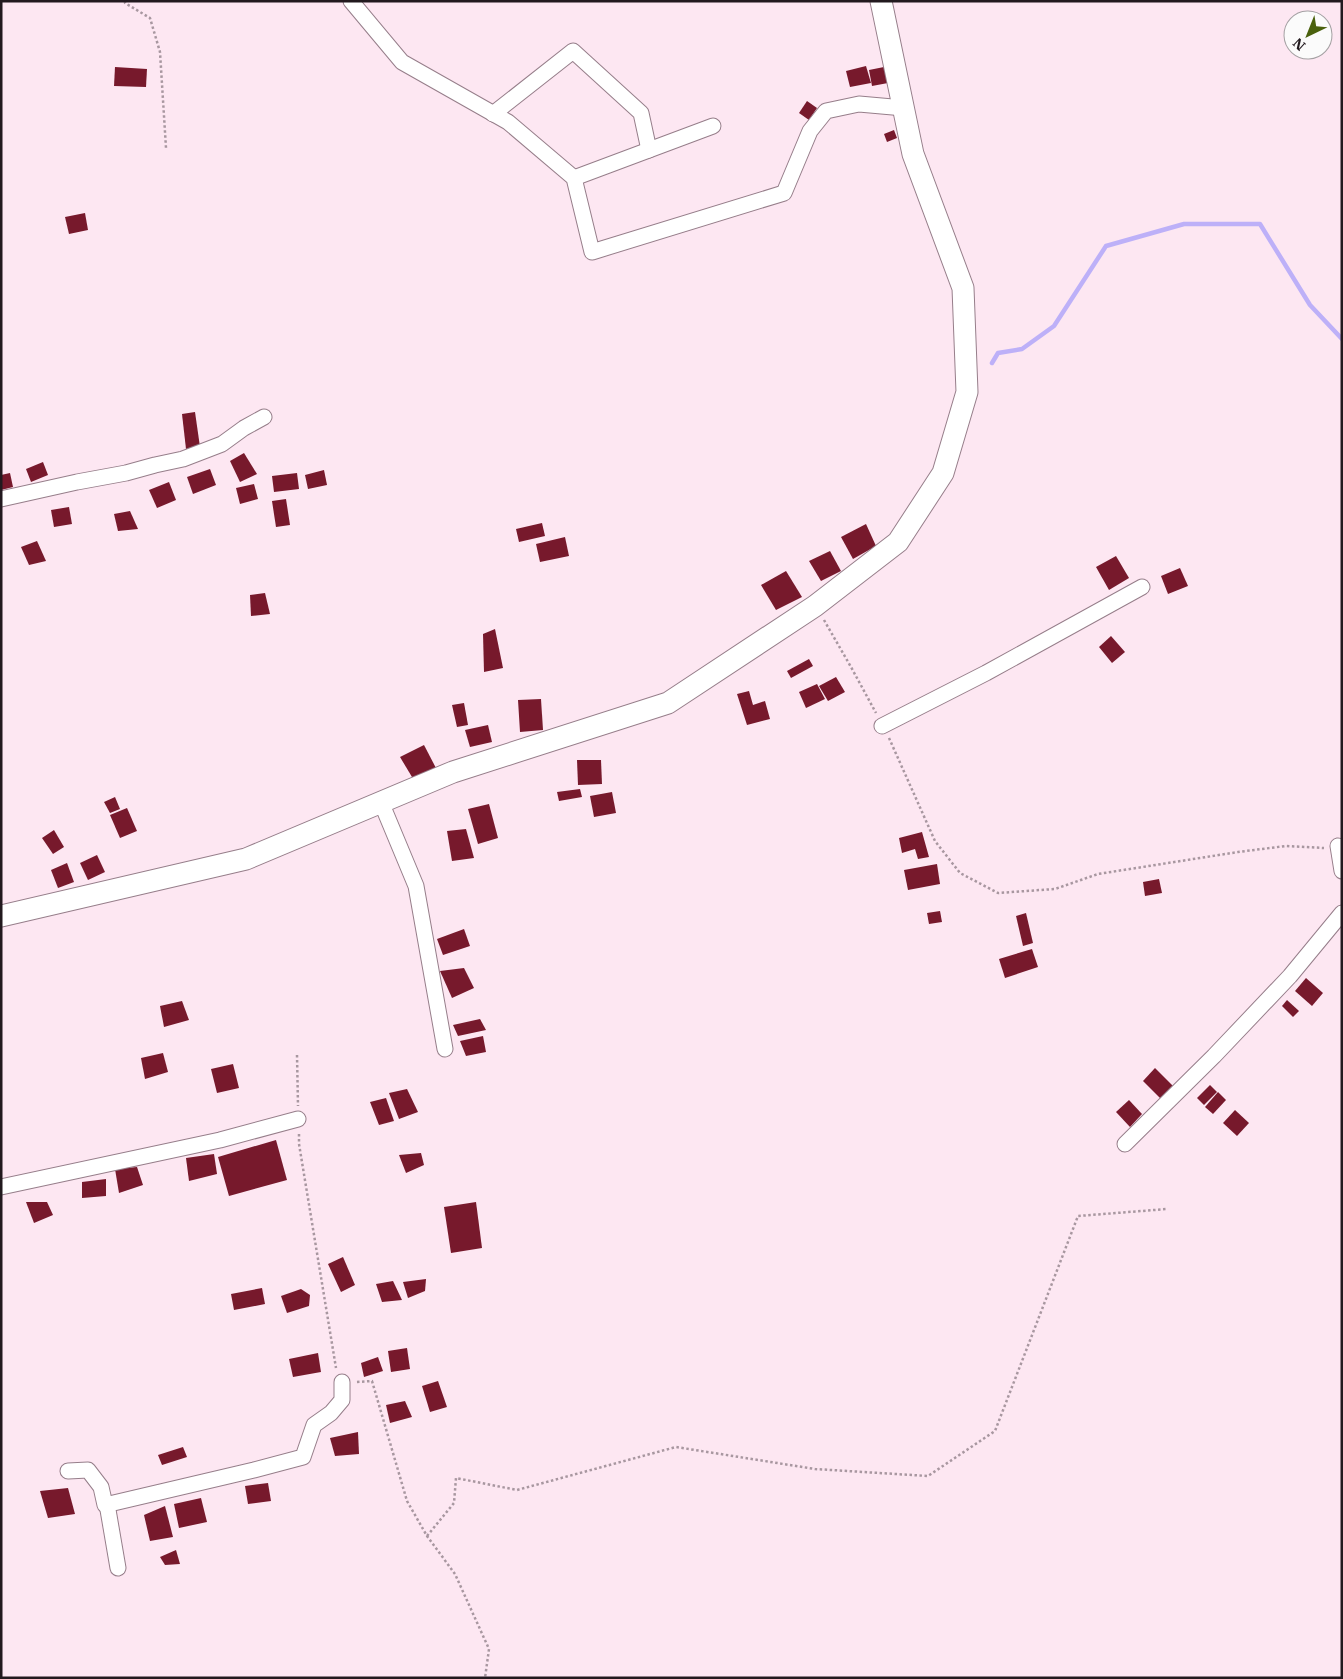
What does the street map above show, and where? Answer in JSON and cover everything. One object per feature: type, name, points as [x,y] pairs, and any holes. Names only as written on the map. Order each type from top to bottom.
[{"type":"street","points":[[351,1],[402,62],[508,122],[574,178],[592,252],[784,193],[810,131],[826,110],[859,104],[904,108]]},
{"type":"street","points":[[1,916],[246,859],[453,772],[668,703],[816,606],[898,542],[942,473],[967,392],[963,288],[913,154],[882,1]]},
{"type":"street","points":[[493,114],[573,51],[641,113],[649,150]]},
{"type":"street","points":[[574,178],[713,126]]},
{"type":"street","points":[[1,499],[183,459],[222,444],[244,428],[264,417]]},
{"type":"street","points":[[882,726],[986,673],[1142,587]]},
{"type":"street","points":[[381,802],[416,886],[445,1049]]},
{"type":"street","points":[[1338,846],[1342,872]]},
{"type":"street","points":[[1125,1144],[1214,1056],[1290,976],[1342,913]]},
{"type":"street","points":[[1,1187],[220,1140],[298,1119]]},
{"type":"street","points":[[107,1504],[244,1473],[303,1457],[314,1425],[331,1413],[342,1400],[342,1382]]},
{"type":"street","points":[[68,1471],[88,1470],[101,1487],[105,1505],[107,1504],[118,1568]]},
{"type":"path","points":[[124,2],[150,18],[160,52],[166,148]]},
{"type":"path","points":[[816,606],[893,745],[935,841],[960,873],[998,893],[1055,889],[1098,874],[1238,852],[1286,846],[1322,848],[1338,846]]},
{"type":"path","points":[[297,1055],[299,1144],[339,1382],[372,1381],[407,1501],[427,1536],[455,1574],[489,1649],[485,1678]]},
{"type":"path","points":[[427,1536],[454,1503],[456,1478],[518,1490],[676,1447],[815,1469],[928,1476],[995,1431],[1078,1216],[1166,1209]]},
{"type":"building","points":[[866,66],[871,83],[850,87],[846,71]]},
{"type":"building","points":[[115,67],[147,69],[146,87],[114,86]]},
{"type":"building","points":[[884,67],[888,83],[872,86],[869,70]]},
{"type":"building","points":[[807,101],[817,108],[809,120],[799,113]]},
{"type":"building","points":[[894,130],[897,138],[887,142],[884,134]]},
{"type":"building","points":[[85,213],[88,230],[69,234],[65,217]]},
{"type":"building","points":[[195,412],[200,447],[186,449],[182,414]]},
{"type":"building","points":[[244,453],[257,474],[240,482],[230,461]]},
{"type":"building","points":[[43,462],[48,475],[31,482],[26,469]]},
{"type":"building","points":[[210,469],[216,485],[193,494],[187,477]]},
{"type":"building","points":[[324,470],[327,485],[308,489],[305,475]]},
{"type":"building","points":[[10,473],[13,487],[1,490],[1,475]]},
{"type":"building","points":[[297,473],[299,489],[274,492],[272,476]]},
{"type":"building","points":[[169,482],[176,500],[157,508],[149,490]]},
{"type":"building","points":[[254,484],[258,499],[240,504],[236,488]]},
{"type":"building","points":[[286,499],[290,525],[276,527],[272,501]]},
{"type":"building","points":[[69,507],[72,524],[54,527],[51,510]]},
{"type":"building","points":[[130,511],[138,529],[118,531],[114,514]]},
{"type":"building","points":[[542,523],[545,536],[519,542],[516,529]]},
{"type":"building","points":[[866,524],[876,546],[853,559],[841,537]]},
{"type":"building","points":[[565,537],[569,556],[540,562],[536,544]]},
{"type":"building","points":[[37,541],[46,561],[29,565],[21,547]]},
{"type":"building","points":[[830,551],[841,571],[821,581],[809,561]]},
{"type":"building","points":[[1116,556],[1129,578],[1109,590],[1096,567]]},
{"type":"building","points":[[1180,568],[1188,586],[1168,594],[1161,576]]},
{"type":"building","points":[[786,571],[802,597],[776,610],[761,585]]},
{"type":"building","points":[[265,593],[270,614],[251,616],[250,595]]},
{"type":"building","points":[[495,629],[503,668],[484,672],[483,634]]},
{"type":"building","points":[[1111,636],[1125,652],[1112,663],[1099,647]]},
{"type":"building","points":[[809,659],[813,666],[791,678],[787,671]]},
{"type":"building","points":[[836,677],[845,692],[828,701],[819,686]]},
{"type":"building","points":[[817,684],[825,699],[806,708],[799,692]]},
{"type":"building","points":[[749,691],[753,705],[765,701],[770,719],[747,725],[737,694]]},
{"type":"building","points":[[541,699],[543,730],[520,732],[518,700]]},
{"type":"building","points":[[464,703],[468,725],[457,727],[452,705]]},
{"type":"building","points":[[488,725],[492,742],[470,747],[465,730]]},
{"type":"building","points":[[424,745],[437,770],[415,782],[400,757]]},
{"type":"building","points":[[577,760],[601,760],[602,784],[578,785]]},
{"type":"building","points":[[580,789],[582,797],[559,801],[557,792]]},
{"type":"building","points":[[612,792],[616,813],[594,817],[590,796]]},
{"type":"building","points":[[115,797],[120,809],[110,813],[104,802]]},
{"type":"building","points":[[489,804],[498,838],[478,844],[468,809]]},
{"type":"building","points":[[127,808],[137,831],[120,838],[110,815]]},
{"type":"building","points":[[466,829],[474,858],[452,861],[447,831]]},
{"type":"building","points":[[54,830],[64,847],[53,854],[42,838]]},
{"type":"building","points":[[922,832],[929,857],[918,859],[915,849],[902,853],[899,838]]},
{"type":"building","points":[[97,855],[105,872],[88,880],[80,863]]},
{"type":"building","points":[[67,863],[74,882],[58,888],[51,870]]},
{"type":"building","points":[[937,864],[940,884],[908,890],[904,870]]},
{"type":"building","points":[[1159,879],[1162,893],[1145,896],[1143,882]]},
{"type":"building","points":[[940,911],[942,922],[929,924],[927,913]]},
{"type":"building","points":[[1026,913],[1033,943],[1023,946],[1016,916]]},
{"type":"building","points":[[464,929],[470,946],[443,955],[437,939]]},
{"type":"building","points":[[1032,949],[1038,967],[1005,978],[999,959]]},
{"type":"building","points":[[464,968],[474,988],[452,998],[440,971]]},
{"type":"building","points":[[1306,978],[1323,993],[1312,1006],[1295,991]]},
{"type":"building","points":[[1287,1000],[1299,1011],[1293,1017],[1282,1006]]},
{"type":"building","points":[[182,1001],[189,1020],[164,1027],[160,1006]]},
{"type":"building","points":[[480,1019],[486,1030],[458,1036],[453,1025]]},
{"type":"building","points":[[483,1036],[486,1052],[466,1056],[460,1041]]},
{"type":"building","points":[[163,1053],[168,1072],[145,1079],[141,1058]]},
{"type":"building","points":[[233,1064],[239,1088],[217,1093],[211,1069]]},
{"type":"building","points":[[1155,1068],[1173,1086],[1161,1099],[1143,1081]]},
{"type":"building","points":[[1210,1085],[1217,1092],[1204,1105],[1197,1098]]},
{"type":"building","points":[[407,1089],[418,1112],[399,1119],[389,1093]]},
{"type":"building","points":[[1218,1092],[1226,1100],[1213,1114],[1205,1107]]},
{"type":"building","points":[[386,1098],[394,1121],[379,1125],[370,1102]]},
{"type":"building","points":[[1129,1100],[1142,1114],[1130,1127],[1116,1112]]},
{"type":"building","points":[[1235,1110],[1249,1123],[1237,1136],[1223,1123]]},
{"type":"building","points":[[276,1140],[287,1180],[229,1196],[218,1157]]},
{"type":"building","points":[[421,1153],[424,1165],[406,1173],[399,1155]]},
{"type":"building","points":[[214,1154],[217,1174],[189,1181],[186,1158]]},
{"type":"building","points":[[137,1167],[143,1185],[119,1193],[115,1169]]},
{"type":"building","points":[[106,1179],[106,1196],[82,1198],[82,1182]]},
{"type":"building","points":[[26,1202],[47,1202],[53,1215],[34,1223]]},
{"type":"building","points":[[476,1202],[482,1248],[451,1253],[444,1207]]},
{"type":"building","points":[[343,1257],[355,1285],[341,1292],[328,1264]]},
{"type":"building","points":[[426,1279],[425,1291],[408,1298],[403,1282]]},
{"type":"building","points":[[393,1281],[402,1300],[382,1302],[376,1284]]},
{"type":"building","points":[[262,1288],[265,1304],[234,1310],[231,1294]]},
{"type":"building","points":[[301,1289],[310,1295],[309,1306],[287,1313],[281,1296]]},
{"type":"building","points":[[407,1348],[410,1369],[391,1372],[388,1351]]},
{"type":"building","points":[[318,1353],[321,1372],[293,1377],[289,1359]]},
{"type":"building","points":[[378,1357],[383,1371],[364,1377],[361,1363]]},
{"type":"building","points":[[438,1381],[447,1407],[430,1412],[422,1386]]},
{"type":"building","points":[[405,1401],[412,1417],[390,1423],[386,1405]]},
{"type":"building","points":[[358,1432],[359,1454],[335,1456],[330,1438]]},
{"type":"building","points":[[183,1447],[187,1457],[162,1465],[158,1455]]},
{"type":"building","points":[[268,1483],[271,1501],[248,1504],[245,1486]]},
{"type":"building","points":[[68,1488],[75,1514],[48,1518],[40,1491]]},
{"type":"building","points":[[201,1498],[207,1522],[179,1528],[174,1504]]},
{"type":"building","points":[[165,1506],[173,1537],[150,1541],[144,1515]]},
{"type":"building","points":[[176,1550],[180,1564],[165,1565],[160,1557]]},
{"type":"waterway","points":[[992,363],[998,353],[1022,349],[1054,326],[1106,246],[1184,224],[1260,224],[1310,305],[1342,339]]}]
